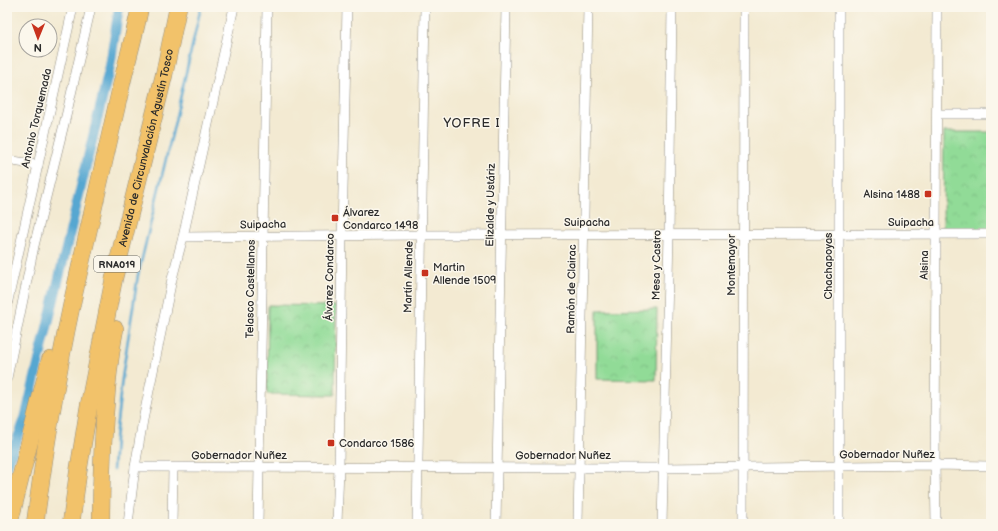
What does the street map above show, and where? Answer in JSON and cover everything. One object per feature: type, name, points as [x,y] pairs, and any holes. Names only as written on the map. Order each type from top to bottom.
[{"type":"highway","name":"RNA019","points":[[35,524],[49,424],[67,325],[140,7]]},
{"type":"highway","name":"Avenida de Circunvalación Agustín Tosco","points":[[71,524],[84,432],[100,344],[114,278],[164,75],[178,7]]},
{"type":"highway","points":[[101,524],[101,485],[105,409],[112,340],[128,260],[153,158],[164,75]]},
{"type":"highway","points":[[10,524],[14,502],[46,378],[92,170],[122,85]]},
{"type":"street","name":"Antonio Torquemada","points":[[8,300],[73,7]]},
{"type":"street","points":[[7,378],[34,246],[91,7]]},
{"type":"street","points":[[128,524],[145,413],[167,302],[183,237],[234,7]]},
{"type":"street","name":"Telasco Castellanos","points":[[258,524],[267,7]]},
{"type":"street","name":"Álvarez Condarco","points":[[337,524],[347,7]]},
{"type":"street","name":"Martín Allende","points":[[417,524],[425,7]]},
{"type":"street","name":"Elizalde y Ustáriz","points":[[496,524],[506,7]]},
{"type":"street","name":"Ramón de Clairac","points":[[578,524],[588,7]]},
{"type":"street","name":"Mesa y Castro","points":[[662,524],[672,7]]},
{"type":"street","name":"Montemayor","points":[[743,524],[744,7]]},
{"type":"street","name":"Chachapoyas","points":[[840,7],[840,524]]},
{"type":"street","name":"Alsina","points":[[936,524],[937,7]]},
{"type":"street","points":[[937,114],[991,114]]},
{"type":"street","points":[[7,160],[38,165]]},
{"type":"street","name":"Suipacha","points":[[183,237],[584,234],[991,234]]},
{"type":"street","points":[[8,300],[22,301]]},
{"type":"street","name":"Gobernador Nuñez","points":[[136,467],[663,468],[743,466],[991,466]]},
{"type":"street","points":[[172,524],[173,468]]},
{"type":"green space","points":[[944,132],[991,132],[991,231],[943,231]]},
{"type":"green space","points":[[268,305],[336,306],[335,395],[267,394]]},
{"type":"green space","points":[[657,309],[656,380],[597,379],[597,310]]},
{"type":"waterway","points":[[7,466],[25,419],[110,66],[119,7]]},
{"type":"waterway","points":[[113,470],[122,378],[138,275],[201,7]]},
{"type":"place","name":"Alsina 1488","points":[[928,194]]},
{"type":"place","name":"Álvarez Condarco 1498","points":[[335,218]]},
{"type":"place","name":"Martin Allende 1509","points":[[425,273]]},
{"type":"place","name":"Condarco 1586","points":[[331,443]]},
{"type":"district","name":"YOFRE I","points":[[472,122]]}]
